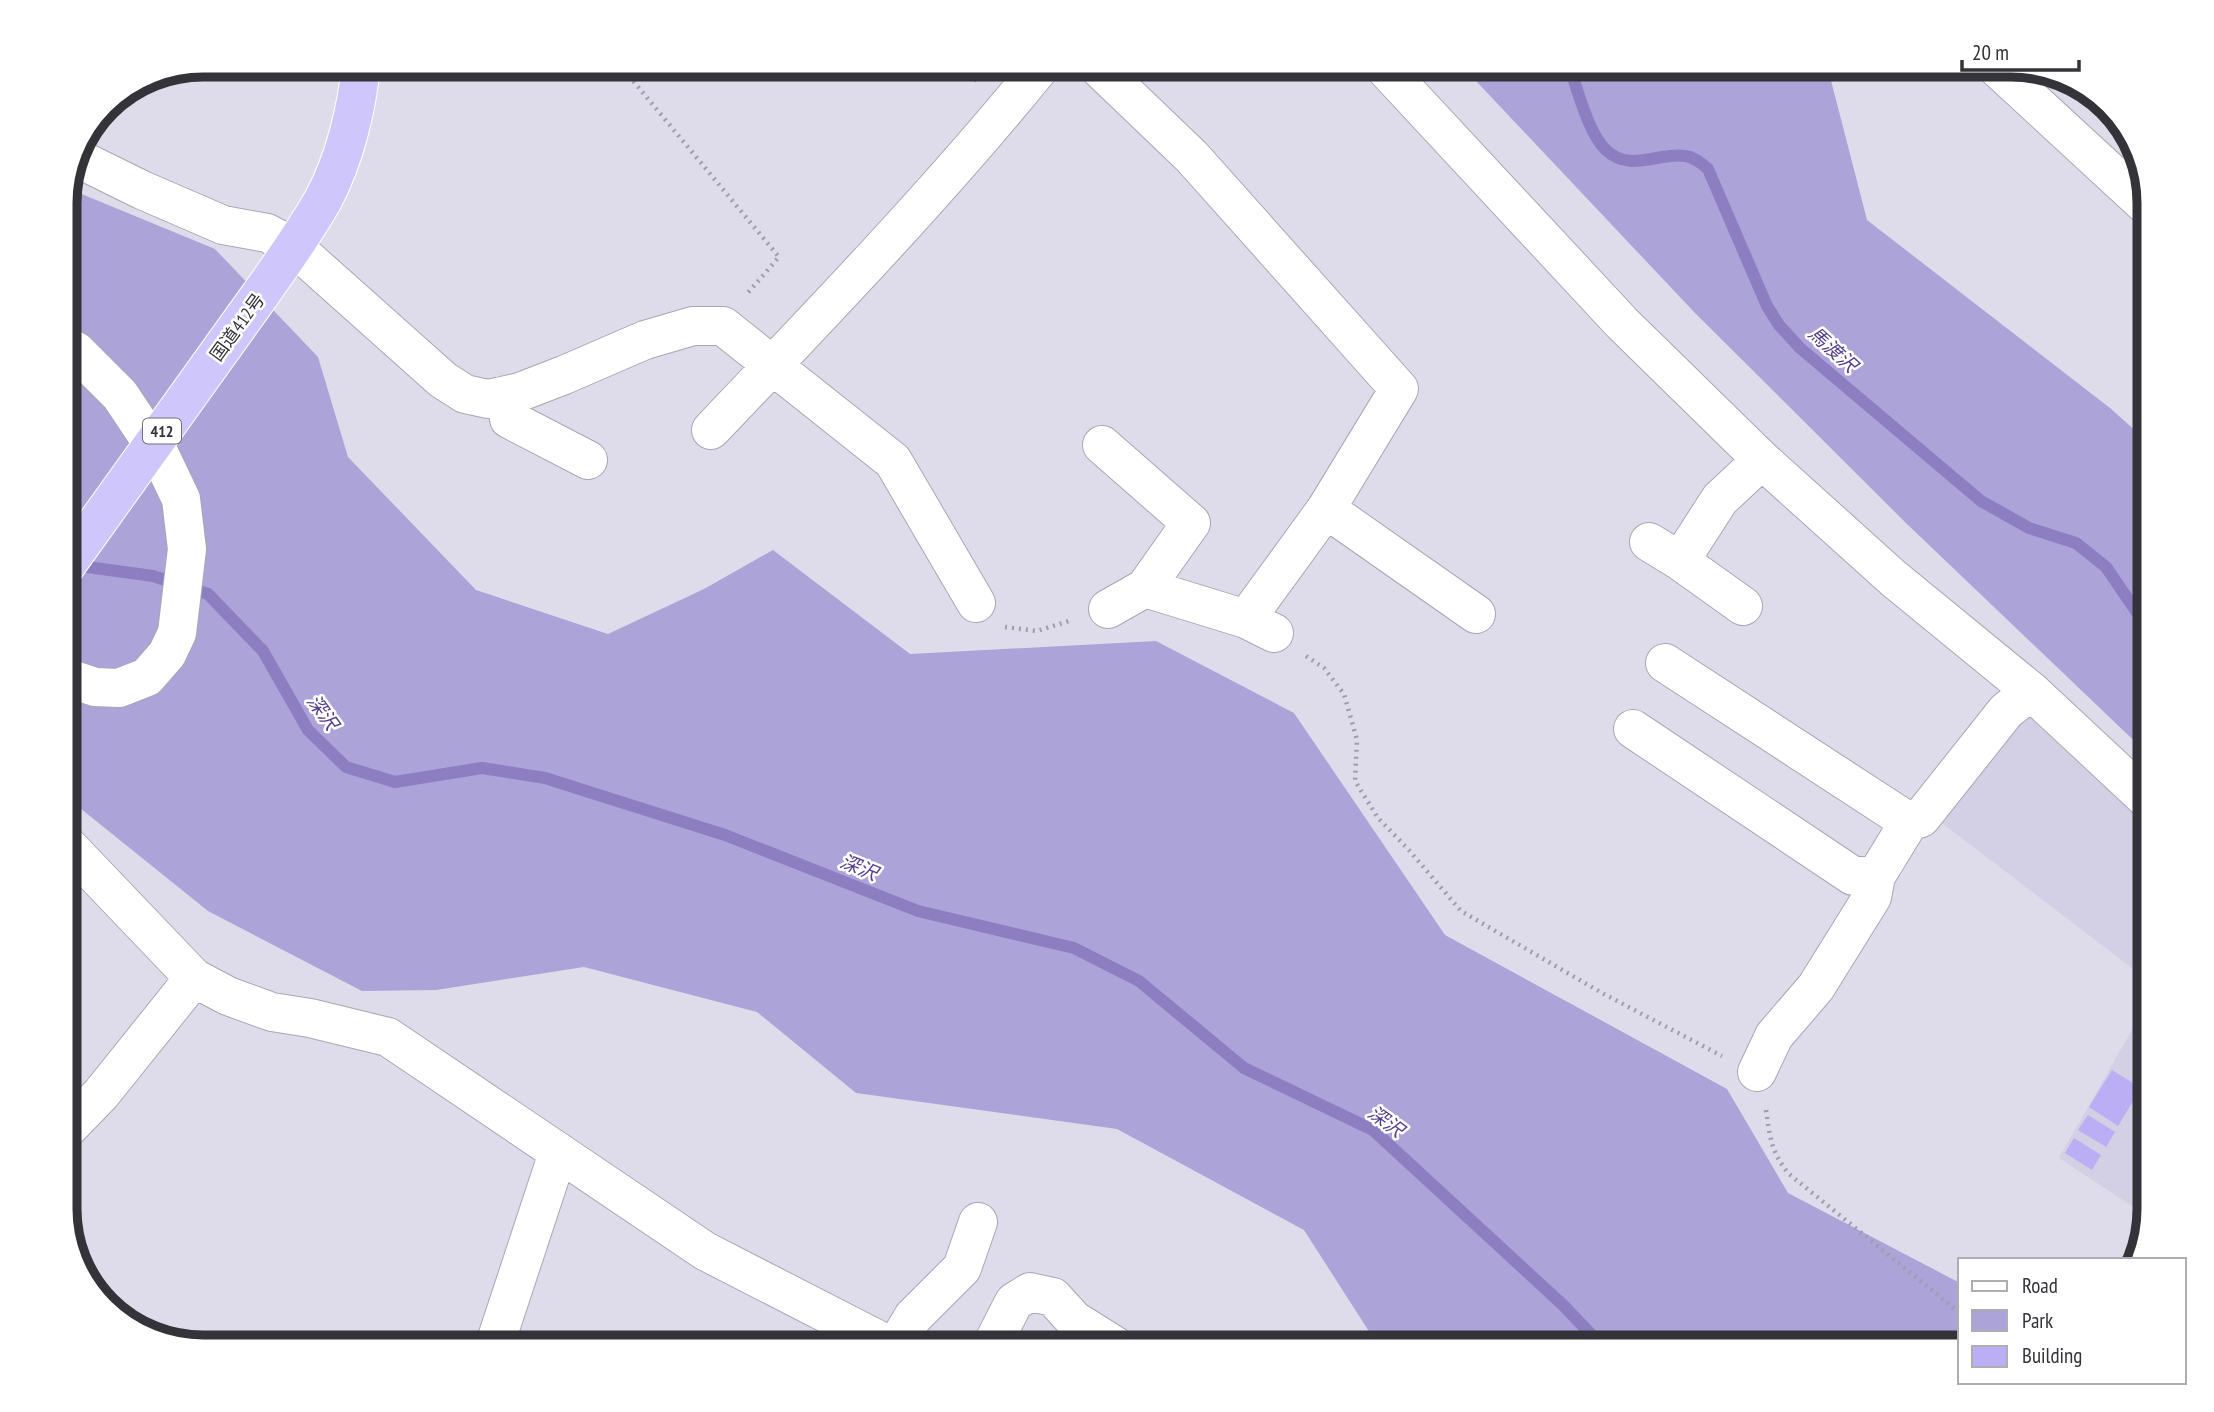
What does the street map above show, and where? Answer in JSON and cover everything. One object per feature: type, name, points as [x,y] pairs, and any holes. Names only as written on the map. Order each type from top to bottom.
[{"type":"highway","name":"国道412号","points":[[77,550],[294,247],[324,198],[349,134],[359,77]]},
{"type":"street","points":[[711,430],[885,245],[1032,77]]},
{"type":"street","points":[[1109,77],[1192,157],[1399,389],[1326,509],[1260,626],[1145,588]]},
{"type":"street","points":[[1393,77],[1622,323],[1762,460],[1893,578],[2031,691],[2137,790]]},
{"type":"street","points":[[2007,77],[2137,197]]},
{"type":"street","points":[[85,161],[142,190],[223,225],[267,233],[294,247],[443,380],[465,394],[488,399],[520,392],[645,340],[693,326],[723,326],[893,461],[976,603]]},
{"type":"street","points":[[77,352],[120,395],[160,455],[181,499],[187,549],[177,633],[167,654],[147,677],[119,688],[95,687],[77,681]]},
{"type":"street","points":[[506,395],[509,419],[588,460]]},
{"type":"street","points":[[1102,445],[1191,523],[1145,588],[1108,609]]},
{"type":"street","points":[[1744,606],[1664,552],[1762,460]]},
{"type":"street","points":[[1326,509],[1476,614]]},
{"type":"street","points":[[1665,663],[1909,822]]},
{"type":"street","points":[[1820,933],[1909,822],[1921,817],[2006,711],[2031,691]]},
{"type":"street","points":[[1633,729],[1865,876],[1872,897],[1816,987],[1774,1036],[1757,1072]]},
{"type":"street","points":[[77,856],[194,978],[228,996],[272,1012],[310,1018],[388,1037],[705,1251],[863,1335]]},
{"type":"street","points":[[77,1119],[101,1094],[194,978]]},
{"type":"street","points":[[498,1335],[558,1153]]},
{"type":"street","points":[[893,1335],[962,1268],[978,1222]]},
{"type":"street","points":[[997,1335],[1014,1302],[1030,1292],[1053,1297],[1074,1320],[1111,1331]]},
{"type":"path","points":[[631,77],[779,257],[734,307],[723,326]]},
{"type":"path","points":[[976,603],[997,626],[1037,631],[1108,609]]},
{"type":"path","points":[[1260,626],[1324,668],[1344,694],[1357,740],[1355,781],[1378,818],[1461,911],[1602,993],[1762,1076],[1775,1158],[1789,1174],[1958,1312]]},
{"type":"shaded area","points":[[2034,714],[2137,804],[2137,972],[1938,820],[2015,716]]},
{"type":"shaded area","points":[[2137,1021],[2137,1209],[2059,1158]]},
{"type":"green space","points":[[1472,77],[1830,77],[1867,220],[2110,408],[2137,432],[2137,744],[1907,524],[1695,313]]},
{"type":"green space","points":[[77,192],[215,249],[318,357],[348,457],[476,590],[608,634],[704,589],[773,550],[910,654],[1156,641],[1294,713],[1445,935],[1727,1089],[1788,1193],[1958,1282],[1958,1335],[1371,1335],[1304,1230],[1117,1129],[856,1093],[757,1012],[584,967],[436,990],[362,991],[208,911],[77,806]]},
{"type":"building","points":[[2112,1070],[2137,1086],[2137,1095],[2118,1126],[2089,1107]]},
{"type":"building","points":[[2088,1115],[2115,1132],[2106,1147],[2078,1130]]},
{"type":"building","points":[[2074,1138],[2101,1155],[2092,1170],[2065,1153]]},
{"type":"waterway","name":"馬渡沢","points":[[1573,77],[1588,122],[1606,150],[1615,157],[1634,161],[1688,157],[1708,169],[1767,306],[1779,325],[1800,348],[1981,501],[2029,528],[2076,543],[2106,567],[2137,612]]},
{"type":"waterway","name":"深沢","points":[[77,565],[153,576],[208,594],[263,651],[308,730],[346,767],[395,782],[482,768],[545,778],[725,835],[918,911],[1074,948],[1139,981],[1244,1068],[1373,1130],[1563,1305],[1592,1335]]}]
